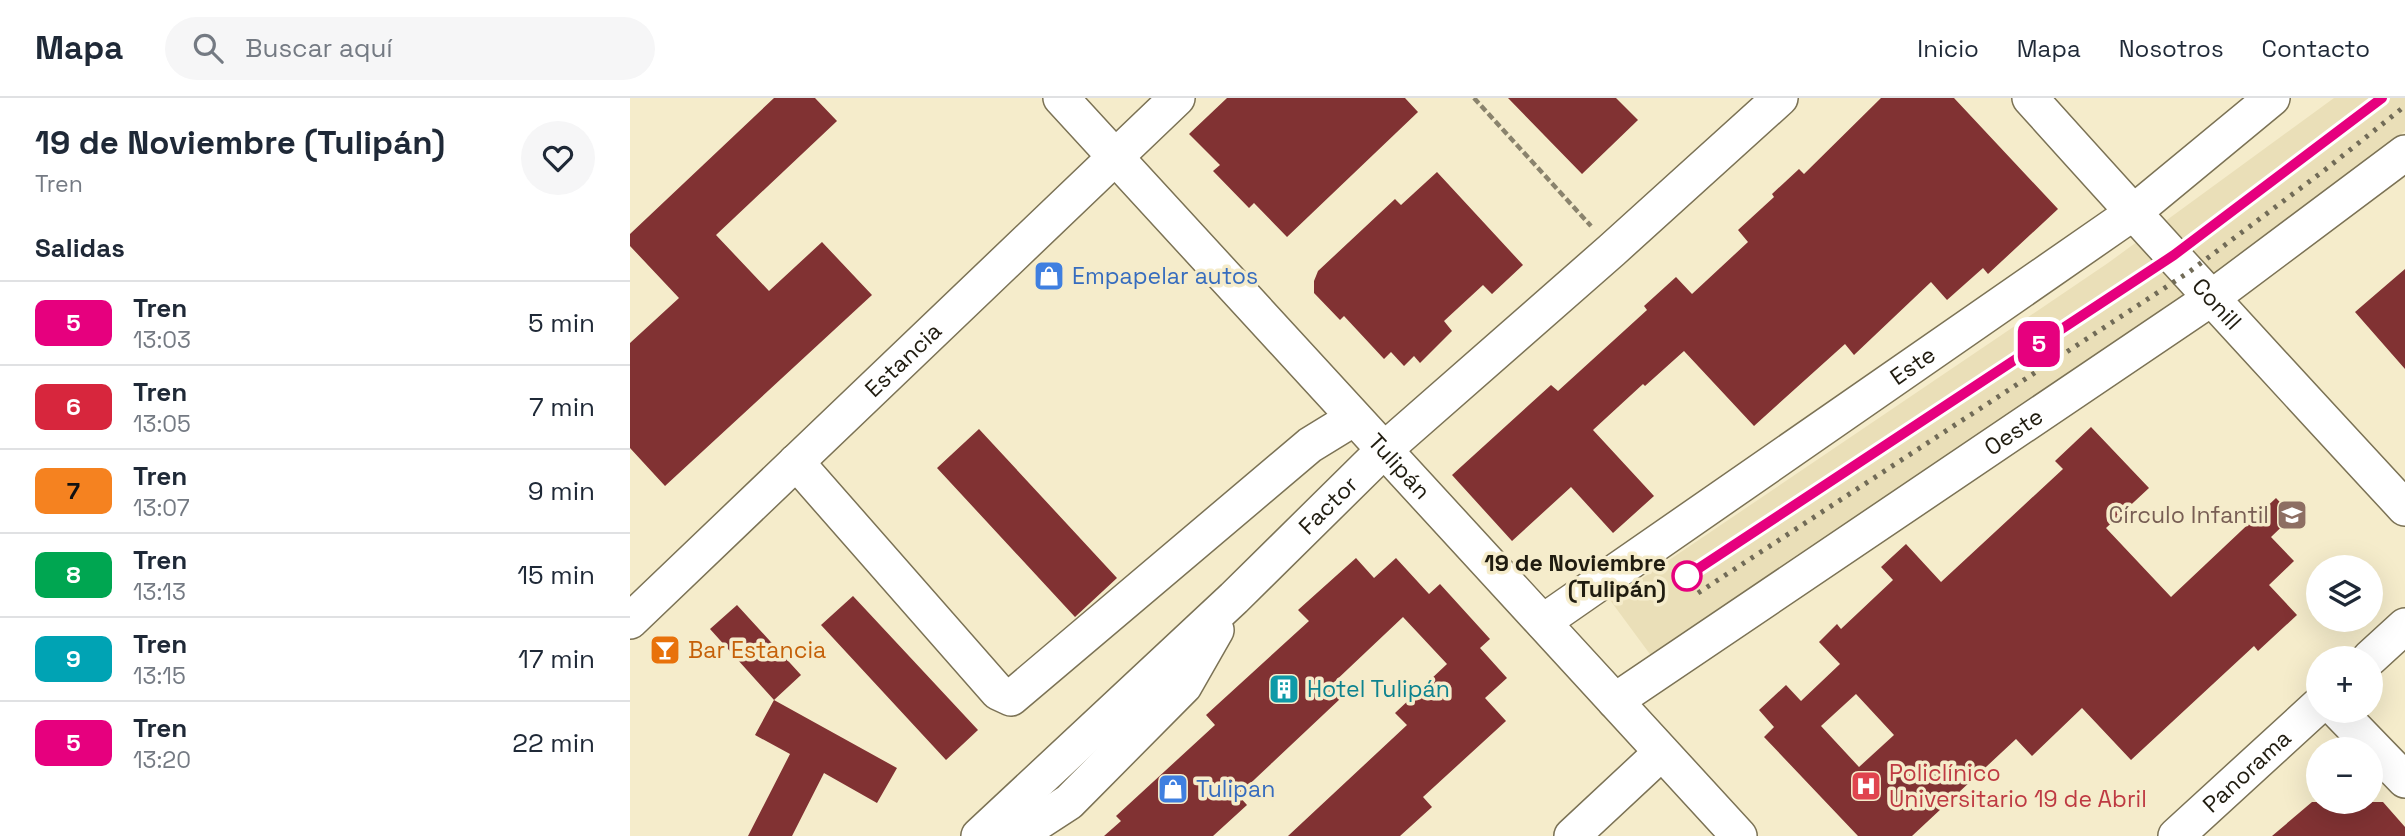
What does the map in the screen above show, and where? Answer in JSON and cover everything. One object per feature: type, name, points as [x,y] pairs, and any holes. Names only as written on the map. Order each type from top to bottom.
[{"type":"street","name":"Tulipán","points":[[1061,98],[1739,836]]},
{"type":"street","name":"Estancia","points":[[630,621],[1177,98]]},
{"type":"street","name":"Factor","points":[[979,836],[1234,598],[1384,450],[1780,98]]},
{"type":"street","name":"Conill","points":[[2031,98],[2181,263],[2210,299],[2405,508]]},
{"type":"street","name":"Este","points":[[1543,622],[2134,212],[2272,98]]},
{"type":"street","name":"Oeste","points":[[1615,701],[2210,299],[2405,153]]},
{"type":"street","points":[[796,462],[998,692],[1011,698],[1310,444],[1354,418]]},
{"type":"street","points":[[1017,836],[1069,802],[1184,686],[1234,598]]},
{"type":"street","points":[[2383,646],[2405,626]]},
{"type":"street","name":"Panorama","points":[[2176,836],[2306,717]]},
{"type":"street","points":[[2350,723],[2405,780]]},
{"type":"street","points":[[1572,836],[1661,752]]},
{"type":"path","points":[[1474,98],[1612,250]]},
{"type":"shaded area","name":"19 de Noviembre (Tulipán)","points":[[2334,98],[2405,98],[2405,131],[2190,296],[1655,661],[1610,600],[2108,263]]},
{"type":"building","points":[[774,98],[815,98],[837,121],[716,235],[769,291],[822,242],[872,295],[665,486],[630,448],[630,343],[679,298],[630,246],[630,234]]},
{"type":"building","points":[[1227,98],[1405,98],[1418,112],[1287,237],[1254,203],[1249,208],[1213,171],[1220,165],[1189,134]]},
{"type":"building","points":[[1508,98],[1616,98],[1638,120],[1582,174]]},
{"type":"building","points":[[1881,98],[1954,98],[2058,209],[1988,274],[1983,268],[1947,300],[1931,282],[1854,355],[1845,344],[1754,426],[1684,351],[1593,430],[1654,496],[1613,533],[1571,487],[1512,541],[1452,475],[1551,385],[1558,391],[1647,310],[1644,306],[1676,277],[1692,294],[1748,242],[1738,230],[1774,197],[1772,194],[1799,169],[1804,174]]},
{"type":"building","points":[[1437,172],[1523,265],[1492,294],[1483,285],[1444,321],[1452,331],[1420,363],[1414,356],[1404,366],[1391,352],[1384,359],[1344,316],[1340,320],[1314,293],[1314,281],[1318,271],[1395,199],[1401,205]]},
{"type":"building","points":[[2405,269],[2405,369],[2355,312]]},
{"type":"building","points":[[2091,427],[2149,488],[2106,528],[2171,597],[2276,498],[2293,516],[2271,537],[2294,561],[2269,585],[2297,615],[2258,651],[2254,646],[2131,760],[2082,708],[2032,756],[2016,739],[1912,836],[1858,836],[1764,737],[1774,727],[1759,710],[1786,685],[1801,701],[1840,664],[1819,642],[1837,624],[1841,629],[1893,580],[1881,567],[1906,544],[1941,582],[2063,469],[2055,461]],"holes":[[[1856,694],[1894,735],[1859,767],[1821,726]]]},
{"type":"building","points":[[979,429],[1117,578],[1075,617],[937,468]]},
{"type":"building","name":"Hotel Tulipán","points":[[1356,558],[1374,578],[1396,558],[1429,594],[1440,584],[1490,639],[1480,648],[1507,678],[1485,698],[1506,721],[1423,797],[1432,807],[1400,836],[1288,836],[1407,725],[1395,713],[1447,664],[1403,617],[1330,686],[1341,698],[1238,795],[1247,805],[1213,836],[1104,836],[1121,821],[1116,816],[1215,725],[1206,715],[1309,621],[1298,610]]},
{"type":"building","points":[[853,596],[978,730],[946,760],[821,625]]},
{"type":"building","points":[[737,605],[801,675],[774,700],[710,629]]},
{"type":"building","points":[[774,700],[897,768],[877,803],[824,773],[792,836],[748,836],[790,754],[755,735]]},
{"type":"building","points":[[2383,802],[2405,827],[2405,836],[2272,836],[2306,807],[2306,814],[2383,814]]},
{"type":"railway","points":[[1687,576],[2174,255],[2382,98]]},
{"type":"railway","points":[[1698,593],[2189,272],[2405,106]]},
{"type":"train","name":"5","points":[[1687,576],[2174,255],[2382,98]]},
{"type":"place","name":"Empapelar autos","points":[[1049,276]]},
{"type":"place","name":"Círculo Infantil","points":[[2292,515]]},
{"type":"place","name":"19 de Noviembre (Tulipán)","points":[[1687,576]]},
{"type":"place","name":"Bar Estancia","points":[[665,650]]},
{"type":"place","name":"Hotel Tulipán","points":[[1284,689]]},
{"type":"place","name":"Policlínico Universitario 19 de Abril","points":[[1866,786]]},
{"type":"place","name":"Tulipan","points":[[1173,789]]}]
